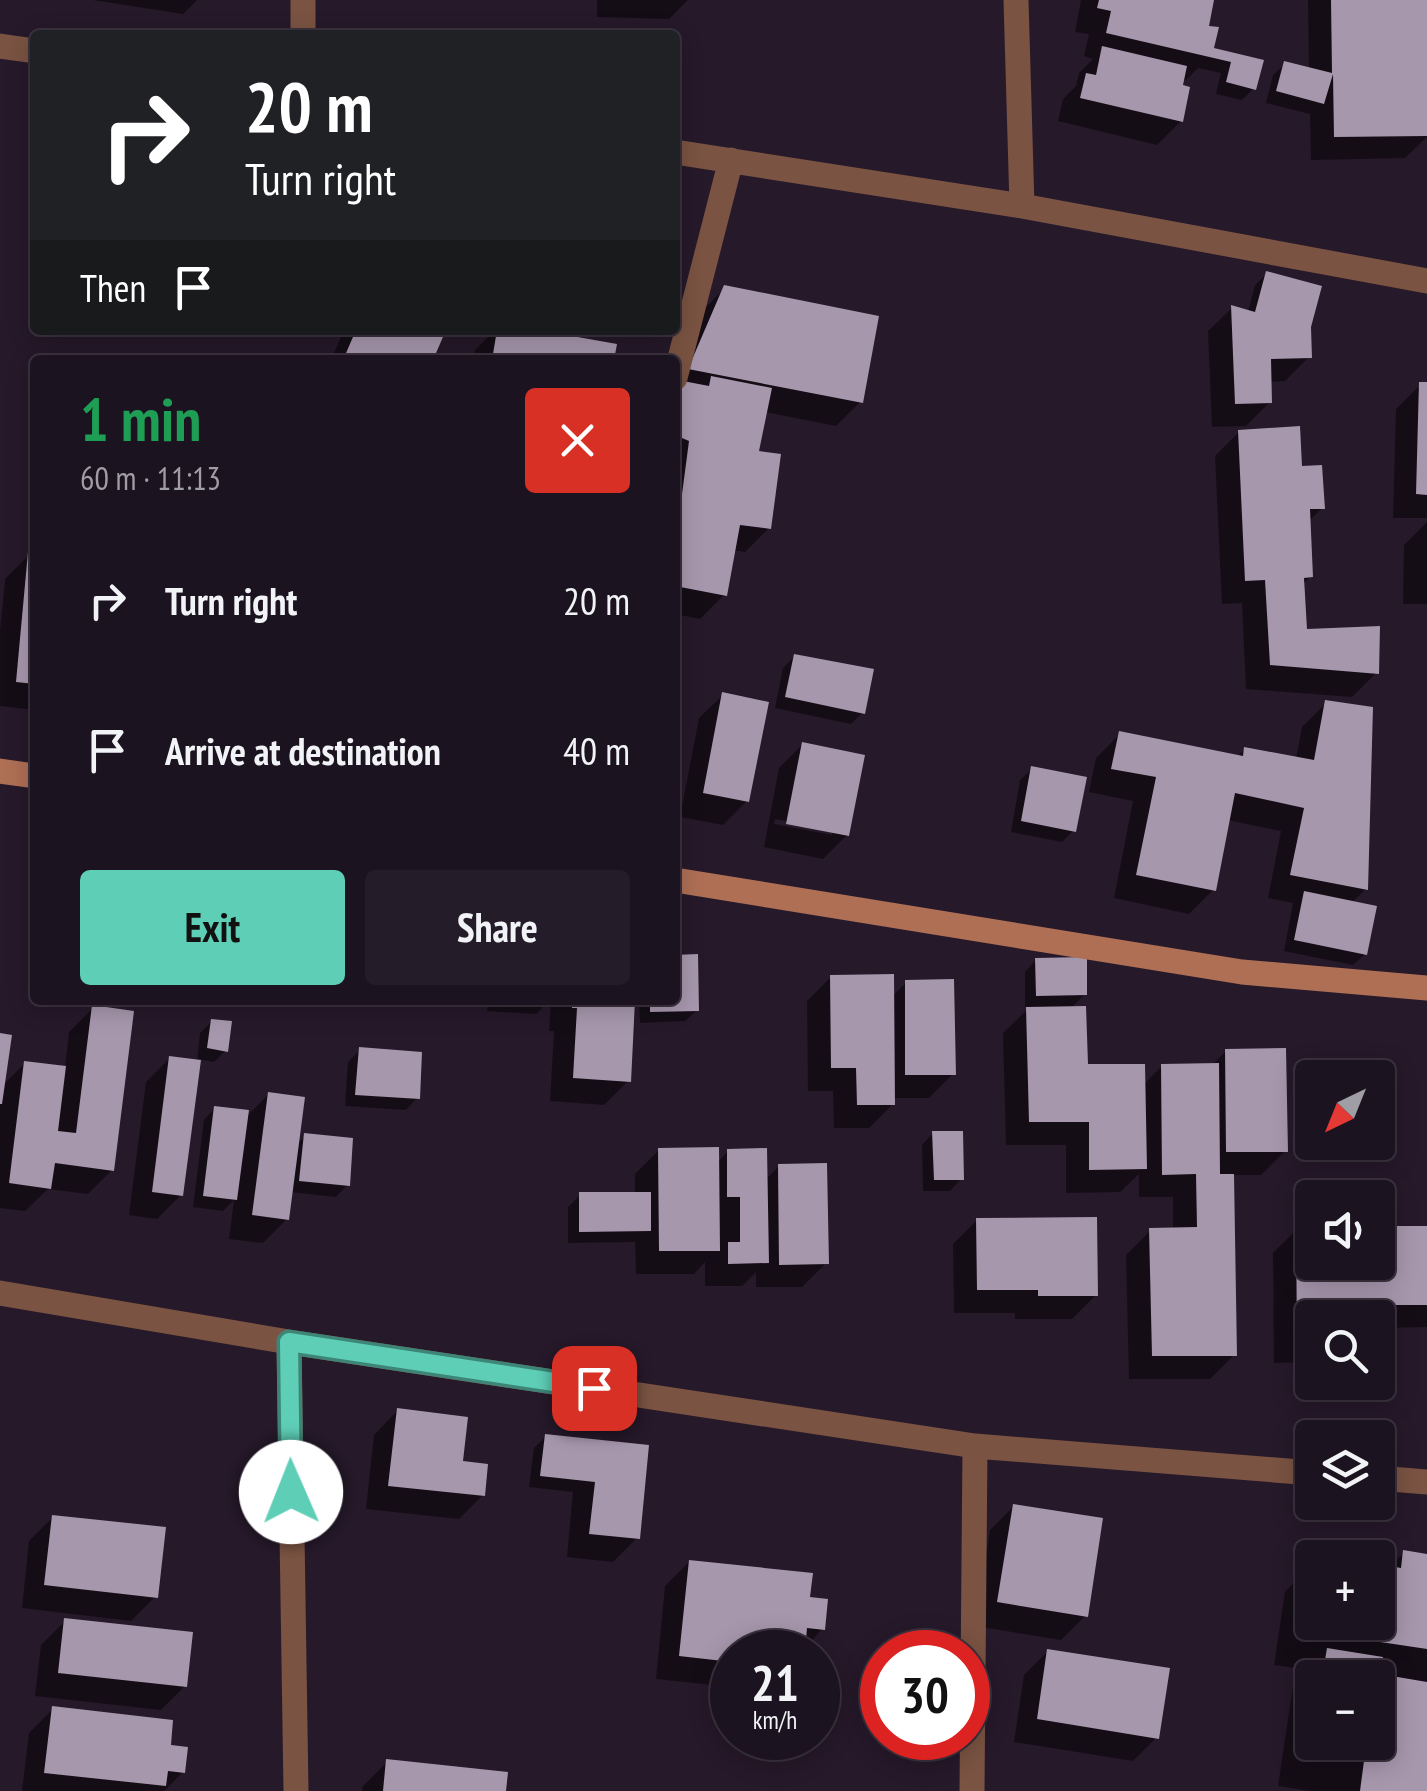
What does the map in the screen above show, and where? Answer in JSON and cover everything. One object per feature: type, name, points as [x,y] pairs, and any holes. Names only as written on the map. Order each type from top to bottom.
[{"type":"main road","points":[[0,771],[30,775]]},
{"type":"main road","points":[[680,881],[1242,972],[1427,988]]},
{"type":"street","points":[[303,0],[304,30]]},
{"type":"street","points":[[1016,0],[1022,206]]},
{"type":"street","points":[[0,46],[30,50]]},
{"type":"street","points":[[680,153],[1022,206],[1427,282]]},
{"type":"street","points":[[680,359],[731,160]]},
{"type":"street","points":[[0,1293],[289,1342],[975,1446],[1295,1472]]},
{"type":"street","points":[[289,1342],[296,1791]]},
{"type":"street","points":[[972,1791],[975,1446]]},
{"type":"street","points":[[1395,1479],[1427,1482]]},
{"type":"building","points":[[1099,0],[1214,0],[1209,26],[1219,27],[1214,48],[1264,60],[1256,90],[1226,82],[1231,62],[1106,33],[1111,11],[1097,8]]},
{"type":"building","points":[[1331,0],[1427,0],[1427,136],[1334,137],[1333,74],[1324,104],[1276,91],[1284,61],[1332,73]]},
{"type":"building","points":[[1102,46],[1187,66],[1183,85],[1190,87],[1183,122],[1080,98],[1086,73],[1096,75]]},
{"type":"building","points":[[1266,271],[1322,286],[1311,327],[1312,358],[1271,359],[1272,403],[1235,404],[1231,305],[1255,312]]},
{"type":"building","points":[[724,285],[879,316],[863,403],[688,369]]},
{"type":"building","points":[[354,335],[444,335],[435,355],[345,355]]},
{"type":"building","points":[[496,335],[566,335],[617,344],[615,355],[493,355]]},
{"type":"building","points":[[711,376],[772,388],[759,451],[781,454],[771,529],[740,525],[727,596],[680,587],[680,509],[689,441],[680,437],[680,398],[683,381],[709,386]]},
{"type":"building","points":[[1419,382],[1427,382],[1427,495],[1416,494]]},
{"type":"building","points":[[1300,426],[1302,466],[1322,465],[1325,509],[1310,509],[1313,577],[1304,578],[1307,629],[1380,626],[1379,674],[1270,665],[1265,580],[1245,581],[1238,430]]},
{"type":"building","points":[[28,552],[30,683],[16,682]]},
{"type":"building","points":[[794,654],[874,669],[865,714],[785,697]]},
{"type":"building","points":[[722,692],[769,702],[749,802],[703,793]]},
{"type":"building","points":[[1325,700],[1373,707],[1368,890],[1290,875],[1304,808],[1235,793],[1216,891],[1136,875],[1156,777],[1111,769],[1119,731],[1243,756],[1244,747],[1314,760]]},
{"type":"building","points":[[802,742],[865,755],[849,836],[786,824]]},
{"type":"building","points":[[1031,766],[1087,777],[1076,832],[1021,821]]},
{"type":"building","points":[[1304,891],[1377,906],[1367,955],[1294,940]]},
{"type":"building","points":[[698,954],[699,1011],[650,1012],[650,1005],[680,1005],[680,955]]},
{"type":"building","points":[[1087,957],[1087,995],[1036,996],[1035,958]]},
{"type":"building","points":[[894,974],[895,1105],[857,1105],[856,1068],[831,1068],[830,975]]},
{"type":"building","points":[[954,979],[956,1075],[905,1075],[905,980]]},
{"type":"building","points":[[92,1005],[134,1011],[114,1171],[55,1163],[51,1189],[9,1183],[24,1061],[66,1066],[58,1131],[76,1133]]},
{"type":"building","points":[[635,1005],[631,1082],[573,1078],[577,1008],[572,1008]]},
{"type":"building","points":[[1086,1006],[1088,1064],[1145,1064],[1147,1169],[1089,1170],[1089,1122],[1029,1122],[1026,1007]]},
{"type":"building","points":[[211,1019],[232,1021],[228,1052],[207,1048]]},
{"type":"building","points":[[0,1033],[12,1035],[2,1104],[0,1104]]},
{"type":"building","points":[[359,1047],[422,1052],[420,1099],[355,1095]]},
{"type":"building","points":[[1286,1048],[1288,1152],[1226,1152],[1225,1049]]},
{"type":"building","points":[[169,1056],[201,1060],[183,1196],[152,1192]]},
{"type":"building","points":[[1219,1063],[1220,1174],[1234,1174],[1237,1356],[1152,1356],[1149,1228],[1197,1227],[1196,1174],[1162,1175],[1161,1064]]},
{"type":"building","points":[[268,1092],[305,1097],[289,1220],[252,1215]]},
{"type":"building","points":[[214,1106],[249,1110],[237,1200],[203,1196]]},
{"type":"building","points":[[932,1131],[963,1131],[964,1180],[934,1180]]},
{"type":"building","points":[[304,1133],[353,1138],[350,1186],[299,1181]]},
{"type":"building","points":[[719,1147],[720,1251],[659,1251],[658,1148]]},
{"type":"building","points":[[767,1148],[769,1263],[728,1264],[728,1242],[740,1242],[740,1197],[727,1197],[727,1149]]},
{"type":"building","points":[[827,1163],[829,1264],[779,1265],[778,1164]]},
{"type":"building","points":[[579,1192],[651,1192],[651,1231],[579,1232]]},
{"type":"building","points":[[1097,1217],[1098,1296],[1038,1296],[1038,1290],[977,1290],[976,1218]]},
{"type":"building","points":[[1395,1226],[1427,1226],[1427,1305],[1395,1305],[1395,1300],[1297,1300],[1296,1280],[1395,1280]]},
{"type":"building","points":[[397,1408],[468,1417],[463,1461],[488,1464],[485,1496],[388,1486]]},
{"type":"building","points":[[545,1434],[649,1445],[640,1539],[589,1534],[595,1482],[540,1476]]},
{"type":"building","points":[[1013,1504],[1103,1518],[1088,1617],[997,1602]]},
{"type":"building","points":[[52,1515],[166,1527],[158,1598],[44,1585]]},
{"type":"building","points":[[1403,1550],[1427,1554],[1427,1649],[1367,1640],[1395,1640],[1395,1567],[1401,1568]]},
{"type":"building","points":[[689,1560],[813,1573],[810,1597],[828,1599],[825,1630],[710,1630],[710,1660],[679,1656]]},
{"type":"building","points":[[64,1618],[193,1632],[187,1687],[58,1673]]},
{"type":"building","points":[[1327,1648],[1383,1657],[1382,1660],[1325,1660]]},
{"type":"building","points":[[1047,1649],[1170,1668],[1159,1739],[1037,1719]]},
{"type":"building","points":[[1395,1677],[1427,1682],[1427,1791],[1360,1791],[1364,1761],[1358,1760],[1395,1760]]},
{"type":"building","points":[[52,1706],[173,1720],[171,1745],[188,1747],[185,1773],[168,1771],[166,1786],[44,1773]]},
{"type":"building","points":[[386,1759],[508,1772],[506,1791],[383,1791]]},
{"type":"route","points":[[291,1492],[289,1342],[594,1388]]}]
